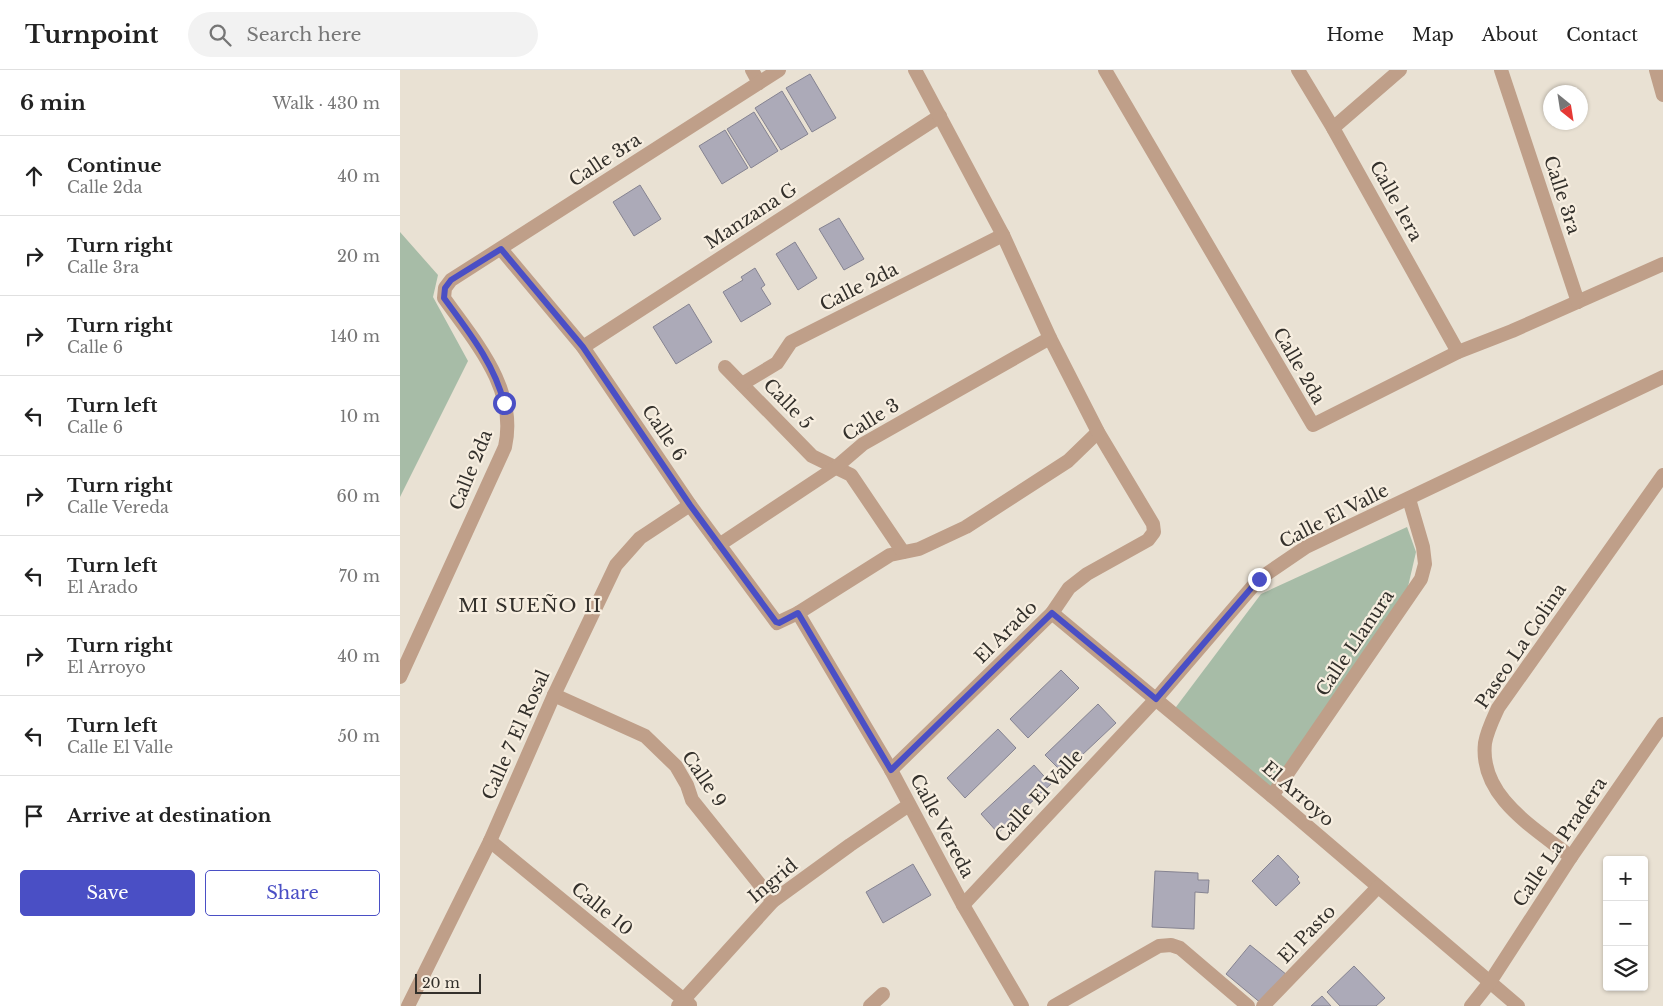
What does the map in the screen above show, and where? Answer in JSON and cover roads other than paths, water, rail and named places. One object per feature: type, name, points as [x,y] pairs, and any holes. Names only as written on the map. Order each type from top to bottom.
[{"type":"street","points":[[752,70],[760,83]]},
{"type":"street","name":"Calle 3ra","points":[[451,280],[779,70]]},
{"type":"street","points":[[798,613],[890,555],[919,549],[966,527],[1068,462],[1098,432],[1050,338],[1003,235],[915,70]]},
{"type":"street","name":"Calle 2da","points":[[1105,70],[1312,425],[1458,352],[1663,264]]},
{"type":"street","name":"Calle 1era","points":[[1298,70],[1333,128],[1458,352]]},
{"type":"street","points":[[1333,128],[1400,70]]},
{"type":"street","name":"Calle 3ra","points":[[1501,70],[1578,302]]},
{"type":"street","points":[[1656,70],[1663,94]]},
{"type":"street","name":"Manzana G","points":[[583,347],[940,116]]},
{"type":"street","name":"Calle 2da","points":[[742,384],[777,363],[791,342],[1003,235]]},
{"type":"street","name":"Calle 6","points":[[501,249],[583,347],[690,505],[776,622],[779,623],[798,613]]},
{"type":"street","name":"Calle 2da","points":[[400,677],[505,447],[508,433],[500,385],[494,372],[486,357],[444,298],[445,288],[451,280]]},
{"type":"street","name":"Calle 3","points":[[719,545],[835,468],[862,444],[1050,338]]},
{"type":"street","name":"Calle 5","points":[[725,367],[812,456],[851,475],[903,552]]},
{"type":"street","name":"Calle El Valle","points":[[963,905],[1156,699],[1259,579],[1306,547],[1663,377]]},
{"type":"street","name":"El Arado","points":[[891,770],[1052,613],[1069,588],[1087,574],[1148,540],[1154,532],[1153,524],[1098,432]]},
{"type":"street","name":"Paseo La Colina","points":[[1571,856],[1513,811],[1500,796],[1490,777],[1485,761],[1485,743],[1489,726],[1498,708],[1663,475]]},
{"type":"street","name":"Calle Llanura","points":[[1272,796],[1421,579],[1425,564],[1423,547],[1409,499]]},
{"type":"street","name":"Calle 7 El Rosal","points":[[408,1006],[490,841],[554,695],[616,565],[640,538],[690,505]]},
{"type":"street","name":"Calle Vereda","points":[[798,613],[891,770],[963,905],[1022,1006]]},
{"type":"street","name":"El Arroyo","points":[[1052,613],[1272,796],[1518,1006]]},
{"type":"street","name":"Calle 9","points":[[554,695],[645,736],[676,766],[687,785],[692,800],[773,901]]},
{"type":"street","name":"Calle La Pradera","points":[[1471,1006],[1490,982],[1571,856],[1663,724]]},
{"type":"street","name":"Ingrid","points":[[684,1004],[773,901],[909,805]]},
{"type":"street","name":"Calle 10","points":[[490,841],[684,1004]]},
{"type":"street","name":"El Pasto","points":[[1263,1006],[1378,887]]},
{"type":"street","points":[[1054,1006],[1159,946],[1170,945],[1180,948],[1248,1006]]},
{"type":"street","points":[[870,1006],[883,994]]},
{"type":"district","name":"MI SUEÑO II","points":[[530,605]]}]
